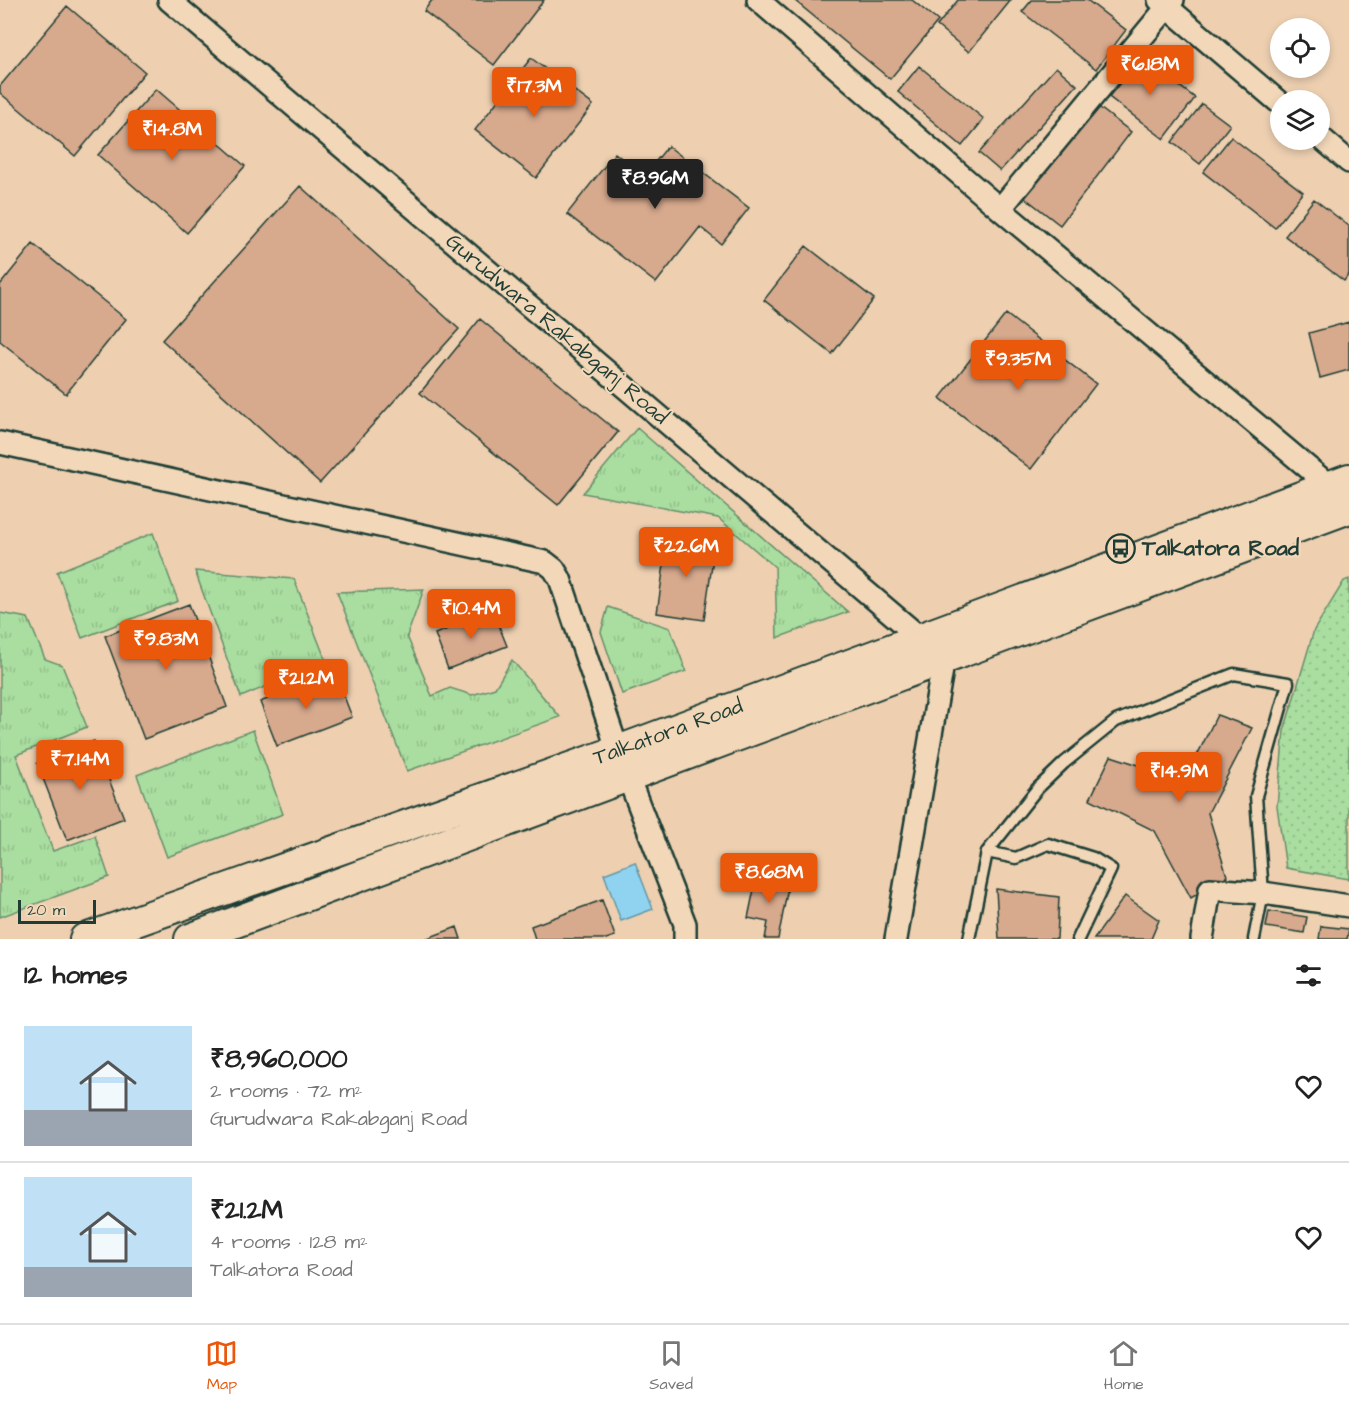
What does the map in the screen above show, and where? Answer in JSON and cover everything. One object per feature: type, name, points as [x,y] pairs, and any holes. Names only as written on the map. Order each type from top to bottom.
[{"type":"street","name":"Gurudwara Rakabganj Road","points":[[169,0],[933,648]]},
{"type":"street","points":[[758,0],[1000,209],[1343,492]]},
{"type":"street","points":[[1000,209],[1166,2],[1270,94]]},
{"type":"street","points":[[1330,146],[1349,162]]},
{"type":"street","points":[[0,443],[545,562],[554,569],[560,579],[623,763],[685,924],[685,939]]},
{"type":"street","name":"Talkatora Road","points":[[190,939],[623,763],[1343,492]]},
{"type":"street","points":[[896,939],[933,648]]},
{"type":"street","name":"Talkatora Road","points":[[85,939],[623,763]]},
{"type":"street","points":[[1202,939],[1210,889],[1263,893],[1349,906]]},
{"type":"lane","points":[[969,939],[987,852],[1037,789],[1116,721],[1234,674],[1288,683],[1256,796],[1263,893],[1254,939]]},
{"type":"lane","points":[[987,852],[1016,858],[1048,844],[1093,858],[1111,869],[1078,939]]},
{"type":"green space","points":[[637,428],[848,612],[777,638],[775,567],[718,518],[583,493]]},
{"type":"green space","points":[[153,533],[178,601],[82,638],[57,572]]},
{"type":"green space","points":[[195,571],[294,579],[326,661],[241,697]]},
{"type":"green space","points":[[1349,579],[1349,879],[1286,868],[1277,806],[1284,731],[1314,630],[1344,581]]},
{"type":"green space","points":[[424,589],[407,636],[432,696],[450,688],[472,695],[495,688],[512,660],[560,717],[407,771],[337,592]]},
{"type":"green space","points":[[608,607],[670,628],[686,671],[622,694],[601,632]]},
{"type":"green space","points":[[0,613],[28,618],[45,659],[62,665],[87,727],[16,755],[53,851],[95,836],[109,877],[0,917]]},
{"type":"green space","points":[[253,730],[283,814],[167,857],[137,775]]},
{"type":"water","points":[[635,862],[653,909],[621,921],[604,874]]},
{"type":"building","points":[[432,0],[544,0],[494,65],[424,11]]},
{"type":"building","points":[[794,0],[912,0],[938,21],[890,79]]},
{"type":"building","points":[[958,0],[1011,0],[969,52],[937,26]]},
{"type":"building","points":[[1032,0],[1087,0],[1126,30],[1096,69],[1022,12]]},
{"type":"building","points":[[67,6],[145,72],[75,156],[0,93],[0,86]]},
{"type":"building","points":[[1136,53],[1195,98],[1164,139],[1105,94]]},
{"type":"building","points":[[531,58],[593,105],[536,178],[475,130]]},
{"type":"building","points":[[919,66],[984,119],[962,146],[898,92]]},
{"type":"building","points":[[1056,67],[1077,85],[1000,171],[979,153]]},
{"type":"building","points":[[156,89],[245,166],[187,233],[98,155]]},
{"type":"building","points":[[1202,104],[1230,125],[1200,164],[1172,142]]},
{"type":"building","points":[[1096,105],[1131,132],[1060,225],[1024,197]]},
{"type":"building","points":[[1231,137],[1303,192],[1275,228],[1203,172]]},
{"type":"building","points":[[668,146],[749,208],[721,244],[700,227],[656,283],[567,214],[615,153],[644,176]]},
{"type":"building","points":[[300,186],[459,329],[320,483],[162,340]]},
{"type":"building","points":[[1314,199],[1349,226],[1349,274],[1344,281],[1285,236]]},
{"type":"building","points":[[33,244],[126,319],[66,394],[0,341],[0,285]]},
{"type":"building","points":[[806,246],[874,299],[832,354],[764,300]]},
{"type":"building","points":[[1006,314],[1096,384],[1031,469],[940,398]]},
{"type":"building","points":[[480,319],[618,432],[558,505],[420,393]]},
{"type":"building","points":[[1349,322],[1349,370],[1320,378],[1309,333]]},
{"type":"building","points":[[668,537],[715,544],[704,620],[657,613]]},
{"type":"building","points":[[189,604],[227,707],[144,739],[105,636]]},
{"type":"building","points":[[493,611],[507,646],[448,669],[435,634]]},
{"type":"building","points":[[335,673],[352,717],[277,746],[260,702]]},
{"type":"building","points":[[1217,715],[1252,728],[1208,813],[1227,876],[1191,898],[1155,831],[1090,799],[1111,756],[1185,780]]},
{"type":"building","points":[[94,741],[124,818],[67,840],[37,763]]},
{"type":"building","points":[[757,875],[789,882],[778,939],[765,939],[768,922],[748,918]]},
{"type":"building","points":[[996,889],[1059,897],[1057,939],[999,939]]},
{"type":"building","points":[[1125,896],[1159,920],[1151,939],[1094,939]]},
{"type":"building","points":[[602,900],[615,936],[606,939],[535,939],[531,926]]},
{"type":"building","points":[[1269,911],[1307,917],[1304,933],[1266,927]]},
{"type":"building","points":[[1321,926],[1349,929],[1347,939],[1319,939]]},
{"type":"building","points":[[457,927],[461,939],[425,939]]},
{"type":"place","name":"Talkatora Road","points":[[1121,548]]}]
